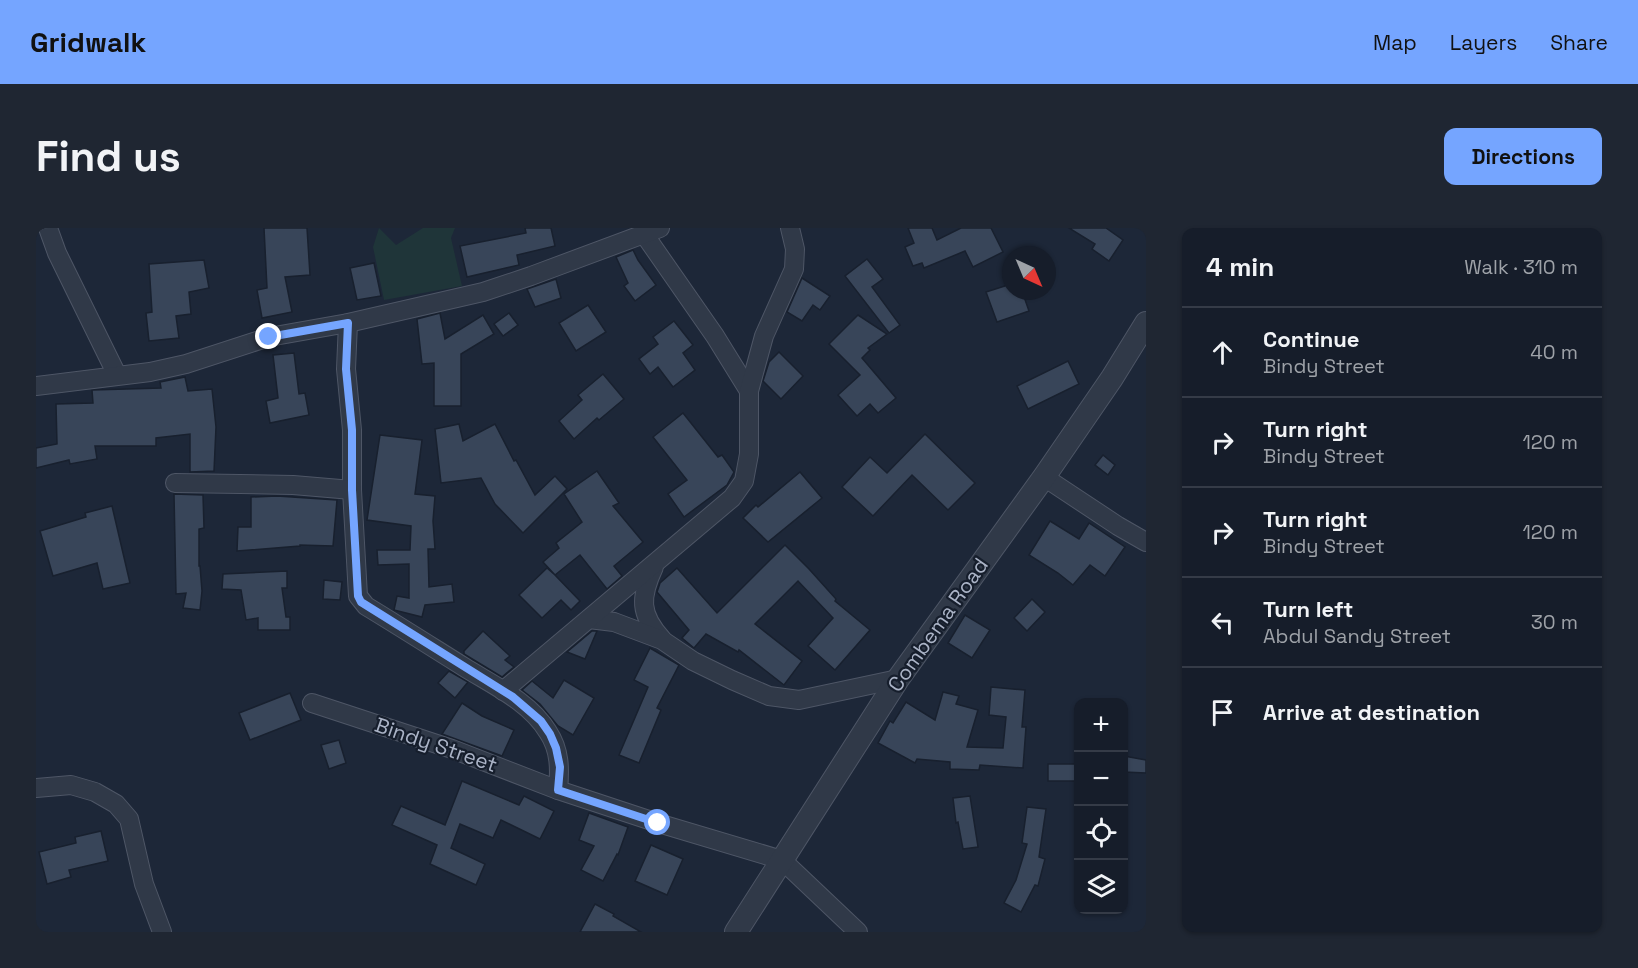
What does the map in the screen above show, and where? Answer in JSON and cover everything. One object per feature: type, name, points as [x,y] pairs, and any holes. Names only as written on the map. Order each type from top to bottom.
[{"type":"street","points":[[48,228],[57,253],[117,375]]},
{"type":"street","points":[[503,691],[732,498],[744,481],[749,454],[749,391],[764,336],[794,269],[795,249],[790,228]]},
{"type":"street","points":[[36,386],[150,372],[186,364],[269,337],[348,323],[483,292],[652,231],[749,391]]},
{"type":"street","points":[[348,323],[346,369],[352,430],[352,490],[358,596],[361,602],[503,691],[541,721],[550,734],[560,767],[558,790]]},
{"type":"street","name":"Combema Road","points":[[736,932],[898,679],[1044,477],[1112,378],[1146,323]]},
{"type":"street","points":[[1044,477],[1118,526],[1144,538]]},
{"type":"street","points":[[176,483],[293,485],[352,490]]},
{"type":"street","points":[[654,565],[644,588],[644,608],[650,626],[662,640]]},
{"type":"street","points":[[589,619],[614,622],[662,640],[693,661],[732,681],[769,696],[799,700],[898,679]]},
{"type":"street","name":"Bindy Street","points":[[312,703],[452,749],[558,790],[782,860]]},
{"type":"street","points":[[36,788],[71,785],[96,792],[116,804],[129,819],[144,884],[162,932]]},
{"type":"street","points":[[782,860],[858,932]]},
{"type":"green space","points":[[379,228],[396,245],[423,228],[455,228],[451,238],[462,286],[384,300],[373,247]]},
{"type":"building","points":[[264,228],[307,228],[310,275],[285,277],[292,312],[262,318],[257,290],[267,288]]},
{"type":"building","points":[[525,228],[551,228],[555,246],[517,255],[519,265],[467,277],[460,246],[526,233]]},
{"type":"building","points":[[908,228],[932,228],[937,240],[961,228],[991,228],[1002,252],[973,267],[965,251],[924,268],[922,263],[913,266],[905,247],[914,243]]},
{"type":"building","points":[[1069,228],[1106,228],[1123,240],[1109,261],[1092,249],[1095,244]]},
{"type":"building","points":[[633,250],[656,285],[635,301],[624,286],[628,283],[616,257]]},
{"type":"building","points":[[867,259],[883,279],[872,287],[900,325],[889,333],[845,276]]},
{"type":"building","points":[[204,260],[209,288],[189,292],[191,314],[176,316],[179,338],[149,341],[146,313],[152,312],[149,264]]},
{"type":"building","points":[[374,263],[381,296],[357,300],[350,268]]},
{"type":"building","points":[[802,278],[830,296],[820,310],[813,305],[802,321],[787,312]]},
{"type":"building","points":[[556,279],[561,298],[535,307],[527,289]]},
{"type":"building","points":[[1002,287],[1002,300],[1025,300],[1029,311],[997,322],[986,292]]},
{"type":"building","points":[[588,305],[606,332],[576,351],[559,323]]},
{"type":"building","points":[[440,313],[445,339],[483,315],[494,334],[461,354],[461,406],[434,406],[434,363],[422,364],[417,319]]},
{"type":"building","points":[[509,313],[518,325],[503,336],[494,324]]},
{"type":"building","points":[[858,315],[887,334],[868,348],[870,350],[862,358],[896,398],[878,413],[870,404],[857,416],[838,395],[860,375],[829,344]]},
{"type":"building","points":[[674,321],[693,345],[683,353],[695,370],[673,387],[658,367],[650,374],[639,359],[658,344],[653,337]]},
{"type":"building","points":[[779,352],[803,376],[781,399],[763,381],[769,362]]},
{"type":"building","points":[[294,353],[299,394],[305,393],[309,415],[270,423],[266,401],[278,398],[273,355]]},
{"type":"building","points":[[1068,361],[1079,384],[1028,409],[1017,386]]},
{"type":"building","points":[[603,374],[624,399],[599,420],[597,418],[574,439],[559,421],[582,400],[578,395]]},
{"type":"building","points":[[185,377],[188,391],[212,389],[216,427],[214,471],[190,472],[190,434],[156,438],[156,446],[95,446],[97,459],[70,464],[69,460],[36,468],[36,448],[57,444],[56,404],[93,403],[92,390],[161,388],[160,382]]},
{"type":"building","points":[[683,413],[718,457],[722,455],[734,472],[727,485],[684,517],[668,494],[687,480],[653,437]]},
{"type":"building","points":[[459,424],[463,441],[495,424],[535,495],[555,476],[567,489],[523,533],[495,504],[481,478],[441,483],[435,429]]},
{"type":"building","points":[[925,434],[975,483],[948,510],[912,475],[873,516],[842,487],[870,457],[887,473]]},
{"type":"building","points":[[380,435],[422,440],[415,494],[435,496],[433,521],[435,549],[428,549],[429,587],[452,584],[454,602],[425,605],[422,617],[394,610],[397,596],[409,598],[409,564],[378,565],[377,550],[410,550],[411,526],[367,520]]},
{"type":"building","points":[[1103,455],[1115,465],[1108,475],[1095,465]]},
{"type":"building","points":[[597,471],[619,503],[613,506],[643,542],[614,566],[622,576],[607,589],[580,555],[555,575],[543,562],[559,548],[556,543],[582,522],[564,494]]},
{"type":"building","points":[[800,472],[822,498],[768,542],[743,518],[756,505],[758,507]]},
{"type":"building","points":[[174,494],[203,495],[204,528],[199,529],[202,591],[200,610],[183,608],[186,593],[176,594]]},
{"type":"building","points":[[277,496],[337,500],[333,546],[300,545],[237,551],[238,527],[251,527],[251,497]]},
{"type":"building","points":[[112,506],[130,583],[103,589],[97,563],[53,576],[40,531],[86,517],[85,513]]},
{"type":"building","points":[[1050,521],[1079,539],[1089,523],[1125,547],[1105,576],[1090,565],[1073,585],[1029,555]]},
{"type":"building","points":[[785,545],[836,599],[835,601],[870,630],[835,670],[808,646],[833,618],[798,581],[755,624],[802,661],[784,685],[739,650],[738,652],[706,634],[694,648],[682,638],[689,630],[657,592],[660,583],[677,568],[717,613]]},
{"type":"building","points":[[547,568],[580,601],[571,610],[561,600],[542,618],[519,595]]},
{"type":"building","points":[[287,571],[287,588],[282,588],[286,617],[290,617],[290,630],[258,630],[258,618],[246,620],[241,590],[222,589],[223,574]]},
{"type":"building","points":[[324,580],[342,582],[340,600],[323,599]]},
{"type":"building","points":[[1032,599],[1045,612],[1027,631],[1014,618]]},
{"type":"building","points":[[965,615],[990,630],[972,658],[948,643]]},
{"type":"building","points":[[483,631],[510,656],[505,660],[514,667],[502,677],[464,654],[464,651]]},
{"type":"building","points":[[592,631],[597,631],[585,659],[567,652]]},
{"type":"building","points":[[650,648],[679,665],[657,708],[661,710],[639,763],[619,755],[648,687],[634,680]]},
{"type":"building","points":[[449,671],[468,682],[455,698],[438,683]]},
{"type":"building","points":[[564,680],[594,698],[573,735],[558,726],[540,704],[522,690],[532,681],[553,698]]},
{"type":"building","points":[[991,687],[1025,690],[1022,727],[1026,727],[1023,768],[980,765],[979,770],[950,769],[950,762],[917,759],[915,763],[878,743],[890,721],[893,723],[906,702],[935,720],[943,692],[959,696],[956,704],[978,710],[967,747],[1003,748],[1006,717],[989,715]]},
{"type":"building","points":[[290,693],[301,720],[250,740],[239,713]]},
{"type":"building","points":[[462,703],[482,716],[514,730],[502,756],[442,734]]},
{"type":"building","points":[[339,740],[346,763],[329,769],[321,745]]},
{"type":"building","points":[[1128,757],[1146,760],[1146,773],[1128,772]]},
{"type":"building","points":[[1048,764],[1074,764],[1074,781],[1048,781]]},
{"type":"building","points":[[462,781],[519,805],[524,796],[554,811],[540,839],[501,820],[493,838],[460,824],[451,848],[485,864],[476,885],[430,864],[437,845],[392,825],[401,806],[445,825]]},
{"type":"building","points":[[970,796],[978,847],[963,849],[958,822],[956,823],[953,798]]},
{"type":"building","points":[[1027,807],[1046,809],[1039,857],[1045,859],[1038,886],[1035,885],[1021,912],[1004,903],[1016,880],[1027,844],[1022,843]]},
{"type":"building","points":[[589,813],[628,827],[618,855],[603,881],[581,870],[594,846],[579,840]]},
{"type":"building","points":[[101,831],[108,861],[69,870],[71,877],[47,884],[39,852],[76,843],[75,837]]},
{"type":"building","points":[[651,845],[683,859],[667,895],[635,881]]},
{"type":"building","points":[[595,904],[614,914],[613,916],[641,932],[580,932]]},
{"type":"route","points":[[269,337],[348,323],[346,369],[352,430],[352,490],[358,596],[361,602],[513,697],[541,721],[556,748],[560,767],[558,790],[658,823]]}]
